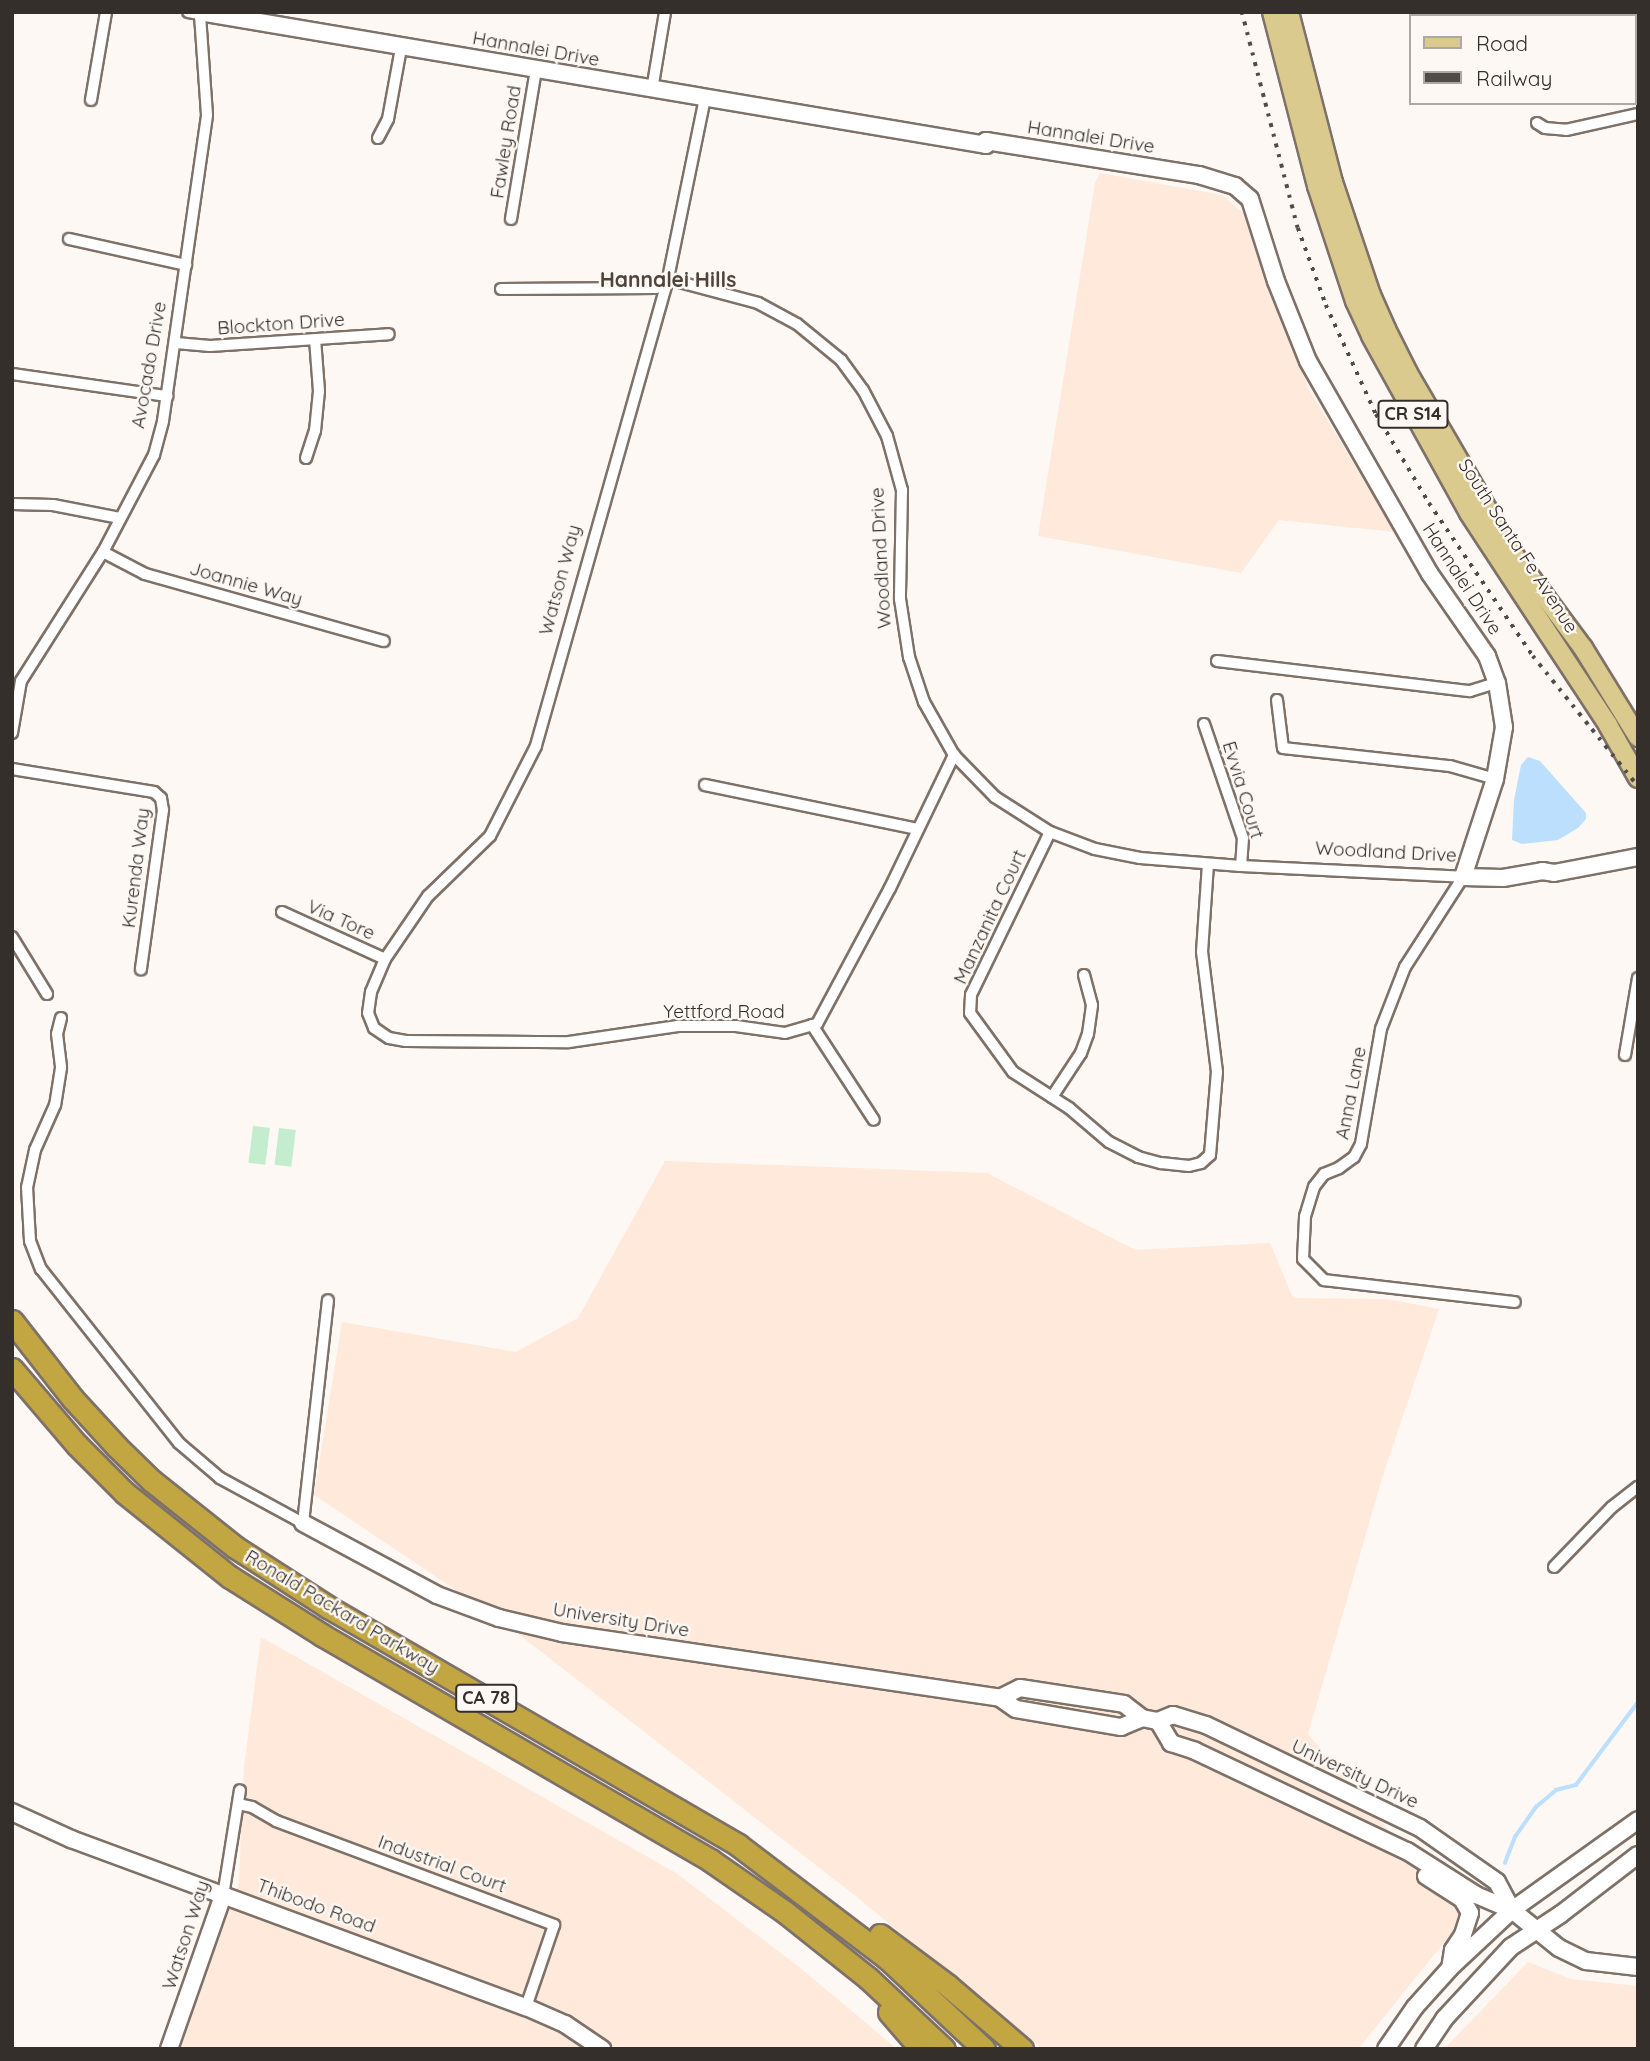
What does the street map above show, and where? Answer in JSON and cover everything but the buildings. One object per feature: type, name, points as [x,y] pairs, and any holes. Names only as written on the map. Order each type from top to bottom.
[{"type":"highway","name":"Ronald Packard Parkway","points":[[12,1321],[73,1399],[117,1447],[162,1489],[235,1547],[328,1607],[681,1810],[756,1858],[887,1958],[984,2049]]},
{"type":"highway","name":"Ronald Packard Parkway","points":[[12,1369],[77,1446],[125,1493],[230,1577],[279,1609],[710,1860],[785,1912],[868,1978],[944,2049]]},
{"type":"highway","points":[[756,1858],[881,1935],[947,1985],[1022,2049]]},
{"type":"highway","points":[[868,1978],[889,2012],[921,2049]]},
{"type":"main road","name":"South Santa Fe Avenue","points":[[1272,12],[1317,186],[1360,313],[1394,381],[1469,513],[1559,649],[1638,778]]},
{"type":"main road","name":"South Santa Fe Avenue","points":[[1289,12],[1334,184],[1367,284],[1386,329],[1408,373],[1514,555],[1583,648],[1638,737]]},
{"type":"main road","points":[[1559,649],[1595,680],[1638,752]]},
{"type":"street","points":[[91,100],[106,12]]},
{"type":"street","points":[[652,90],[665,12]]},
{"type":"street","name":"Hannalei Drive","points":[[196,13],[986,145],[986,141],[1199,174],[1236,186],[1250,200],[1276,281],[1308,361],[1424,563],[1487,656],[1497,683],[1504,727],[1495,779],[1463,877]]},
{"type":"street","name":"Avocado Drive","points":[[12,733],[17,683],[103,552],[153,455],[176,342],[207,115],[196,13]]},
{"type":"street","points":[[378,138],[388,119],[401,48]]},
{"type":"street","name":"Fawley Road","points":[[511,219],[536,70]]},
{"type":"street","name":"Watson Way","points":[[374,1028],[368,1013],[371,992],[385,959],[428,896],[490,836],[536,746],[668,279],[705,98]]},
{"type":"street","points":[[1537,123],[1545,128],[1566,130],[1638,114]]},
{"type":"street","points":[[69,239],[186,265]]},
{"type":"street","points":[[501,289],[656,288],[668,279]]},
{"type":"street","name":"Woodland Drive","points":[[668,279],[758,303],[797,324],[841,360],[863,390],[887,436],[902,490],[900,599],[909,657],[924,702],[954,755],[995,797],[1050,832],[1096,849],[1140,858],[1463,877],[1503,878],[1542,871],[1552,864],[1636,858]]},
{"type":"street","name":"Blockton Drive","points":[[176,342],[210,346],[389,334]]},
{"type":"street","points":[[306,458],[315,431],[319,391],[315,339]]},
{"type":"street","points":[[12,374],[167,396]]},
{"type":"street","points":[[12,505],[53,506],[120,518]]},
{"type":"street","name":"Joannie Way","points":[[103,552],[145,574],[384,640]]},
{"type":"street","points":[[1217,661],[1470,691],[1497,683]]},
{"type":"street","points":[[1277,700],[1283,748],[1450,766],[1495,779]]},
{"type":"street","name":"Evvia Court","points":[[1204,724],[1243,838],[1245,850],[1241,866]]},
{"type":"street","name":"Yettford Road","points":[[374,1028],[389,1038],[406,1041],[569,1042],[678,1026],[736,1026],[785,1033],[817,1024],[919,829],[954,755]]},
{"type":"street","name":"Kurenda Way","points":[[12,769],[154,792],[161,798],[163,810],[141,969]]},
{"type":"street","points":[[705,785],[919,829]]},
{"type":"street","name":"Manzanita Court","points":[[1050,832],[971,995],[970,1013],[1013,1072],[1052,1097],[1109,1142],[1138,1157],[1189,1166],[1201,1163],[1210,1155],[1217,1072],[1202,952],[1208,864]]},
{"type":"street","name":"Anna Lane","points":[[1463,877],[1405,967],[1381,1029],[1361,1144],[1354,1157],[1339,1168],[1324,1174],[1314,1187],[1305,1217],[1303,1259],[1324,1280],[1515,1302]]},
{"type":"street","name":"Via Tore","points":[[282,912],[385,959]]},
{"type":"street","points":[[12,937],[47,994]]},
{"type":"street","points":[[1052,1097],[1081,1053],[1088,1034],[1092,1005],[1084,975]]},
{"type":"street","points":[[1625,1055],[1638,978]]},
{"type":"street","name":"University Drive","points":[[61,1018],[57,1034],[61,1068],[55,1105],[34,1150],[27,1186],[30,1241],[41,1269],[179,1443],[220,1478],[437,1595],[499,1619],[562,1633],[1000,1698],[1016,1709],[1121,1727],[1173,1715],[1206,1725],[1420,1828],[1497,1882],[1512,1910]]},
{"type":"street","points":[[812,1025],[874,1120]]},
{"type":"street","points":[[303,1523],[328,1300]]},
{"type":"street","points":[[1554,1567],[1612,1507],[1638,1487]]},
{"type":"street","name":"University Drive","points":[[1000,1698],[1020,1688],[1124,1703],[1150,1719],[1171,1743],[1195,1751],[1391,1844],[1476,1895],[1512,1910],[1559,1948],[1586,1961],[1638,1967]]},
{"type":"street","name":"Watson Way","points":[[169,2049],[223,1896],[240,1790]]},
{"type":"street","name":"Industrial Court","points":[[238,1804],[252,1807],[275,1821],[554,1925],[526,2007]]},
{"type":"street","name":"Thibodo Road","points":[[12,1812],[71,1839],[526,2007],[565,2024],[602,2049]]},
{"type":"street","points":[[1386,2049],[1415,2007],[1450,1968],[1512,1910],[1638,1820]]},
{"type":"street","points":[[1391,1844],[1409,1865],[1462,1899],[1470,1913],[1463,1935],[1452,1950],[1450,1968]]},
{"type":"street","points":[[1424,2049],[1444,2019],[1511,1947],[1638,1855]]},
{"type":"shaded area","points":[[1100,173],[1222,195],[1247,216],[1308,388],[1395,532],[1279,520],[1241,573],[1038,536],[1095,183]]},
{"type":"shaded area","points":[[665,1161],[987,1173],[1135,1250],[1270,1243],[1293,1298],[1388,1299],[1439,1309],[1383,1475],[1308,1734],[1463,1919],[1358,2049],[1042,2049],[852,1893],[499,1619],[314,1495],[342,1322],[516,1352],[578,1318]]},
{"type":"shaded area","points":[[261,1637],[676,1873],[799,1967],[897,2049],[180,2049],[239,1882],[244,1767]]},
{"type":"shaded area","points":[[1528,1962],[1571,1979],[1638,1986],[1638,2049],[1444,2049]]},
{"type":"green space","points":[[253,1126],[270,1128],[265,1165],[248,1163]]},
{"type":"green space","points":[[279,1128],[296,1130],[291,1167],[274,1165]]},
{"type":"water","points":[[1528,757],[1540,761],[1586,813],[1586,819],[1578,828],[1558,840],[1522,844],[1512,840],[1514,800],[1521,765]]},
{"type":"waterway","points":[[1505,1863],[1515,1837],[1536,1807],[1556,1790],[1576,1785],[1638,1702]]},
{"type":"railway","points":[[1242,12],[1298,228],[1326,305],[1376,414],[1429,503],[1533,656],[1638,786]]},
{"type":"district","name":"Hannalei Hills","points":[[668,279]]}]
